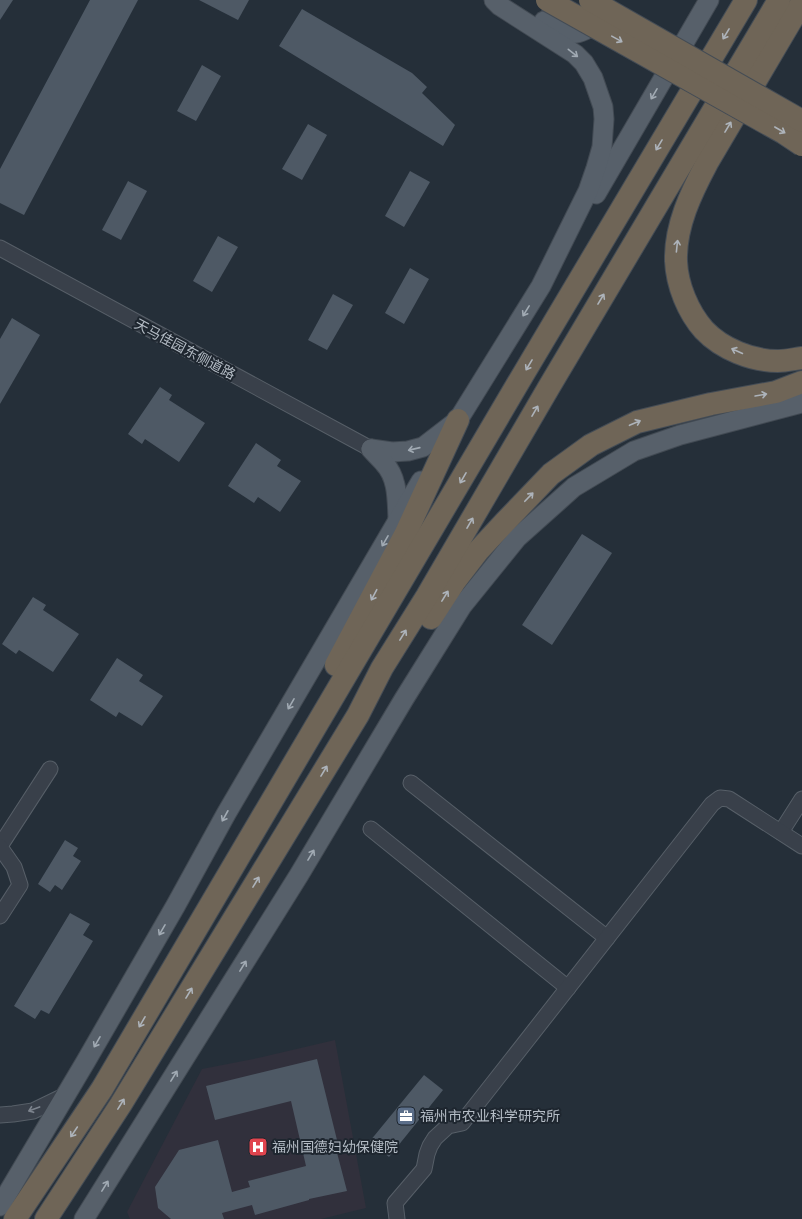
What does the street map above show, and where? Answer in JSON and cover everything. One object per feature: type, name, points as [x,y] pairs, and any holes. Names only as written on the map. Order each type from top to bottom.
[{"type":"highway","points":[[547,0],[784,133],[802,145]]},
{"type":"highway","points":[[590,0],[798,118]]},
{"type":"highway","points":[[616,0],[798,118]]},
{"type":"highway","points":[[14,1219],[102,1089],[746,0]]},
{"type":"highway","points":[[388,672],[427,596],[553,380],[779,0]]},
{"type":"highway","points":[[802,2],[707,163],[693,190],[679,232],[676,260],[683,296],[704,330],[720,343],[750,357],[779,361],[802,358]]},
{"type":"highway","points":[[46,1219],[121,1104],[358,714],[478,551],[551,474],[591,445],[637,422],[711,404],[776,392],[802,382]]},
{"type":"highway","points":[[158,995],[346,646],[401,527],[458,420]]},
{"type":"main road","points":[[494,0],[500,6],[575,54],[584,63],[593,78],[603,108],[604,119],[602,141],[596,168],[588,191],[541,286]]},
{"type":"main road","points":[[506,0],[565,32],[573,34],[586,31],[598,19],[606,0]]},
{"type":"main road","points":[[371,449],[392,452],[408,451],[423,447],[458,420],[541,286],[710,0]]},
{"type":"main road","points":[[84,1219],[300,875],[404,699],[462,606],[518,538],[574,487],[634,451],[680,435],[802,403]]},
{"type":"main road","points":[[0,1206],[176,905],[226,814],[310,670],[401,527],[393,475],[371,449]]},
{"type":"main road","points":[[448,629],[483,561],[510,516]]},
{"type":"street","name":"天马佳园东侧道路","points":[[0,248],[371,449]]},
{"type":"street","points":[[0,916],[20,885],[14,867],[0,847],[50,770]]},
{"type":"street","points":[[411,783],[608,938]]},
{"type":"street","points":[[397,1219],[395,1203],[424,1169],[427,1154],[435,1138],[448,1126],[462,1123],[712,804],[720,798],[729,799],[802,846]]},
{"type":"street","points":[[781,832],[802,799]]},
{"type":"street","points":[[371,829],[568,988]]},
{"type":"street","points":[[0,1115],[32,1111],[66,1095]]},
{"type":"shaded area","name":"福州国德妇幼保健院","points":[[335,1040],[366,1208],[321,1219],[130,1219],[127,1212],[202,1069]]},
{"type":"building","points":[[0,0],[13,0],[0,20]]},
{"type":"building","points":[[90,0],[138,0],[24,215],[0,203],[0,169]]},
{"type":"building","points":[[199,0],[249,0],[238,20]]},
{"type":"building","points":[[302,9],[412,73],[427,87],[422,93],[455,125],[443,146],[279,46]]},
{"type":"building","points":[[202,65],[221,76],[196,121],[177,111]]},
{"type":"building","points":[[308,124],[327,135],[302,180],[282,169]]},
{"type":"building","points":[[410,171],[430,182],[404,227],[385,216]]},
{"type":"building","points":[[128,181],[147,191],[121,240],[102,230]]},
{"type":"building","points":[[218,236],[238,247],[212,292],[193,281]]},
{"type":"building","points":[[410,268],[429,279],[404,324],[385,313]]},
{"type":"building","points":[[333,294],[353,305],[327,350],[308,340]]},
{"type":"building","points":[[12,318],[40,335],[0,404],[0,339]]},
{"type":"building","points":[[160,387],[172,395],[169,400],[205,423],[179,462],[145,439],[142,444],[128,434]]},
{"type":"building","points":[[256,443],[281,460],[277,466],[301,481],[280,512],[258,497],[254,503],[228,486]]},
{"type":"building","points":[[582,534],[612,553],[552,645],[522,625]]},
{"type":"building","points":[[33,597],[46,605],[43,610],[79,634],[53,672],[19,650],[16,654],[2,644]]},
{"type":"building","points":[[117,658],[143,675],[139,681],[163,696],[142,726],[119,712],[116,717],[90,700]]},
{"type":"building","points":[[65,840],[78,848],[73,856],[81,861],[62,890],[55,885],[50,892],[38,884]]},
{"type":"building","points":[[70,913],[90,924],[83,935],[93,941],[49,1014],[41,1010],[35,1019],[14,1006]]},
{"type":"building","points":[[317,1059],[338,1144],[335,1145],[347,1191],[309,1199],[255,1215],[252,1205],[222,1213],[224,1219],[171,1219],[158,1208],[155,1187],[179,1150],[218,1140],[232,1192],[250,1187],[248,1181],[306,1166],[291,1101],[215,1120],[206,1086]]},
{"type":"building","name":"福州市农业科学研究所","points":[[424,1075],[443,1090],[389,1157],[370,1141]]},
{"type":"place","name":"福州市农业科学研究所","points":[[406,1116]]},
{"type":"place","name":"福州国德妇幼保健院","points":[[258,1147]]}]
